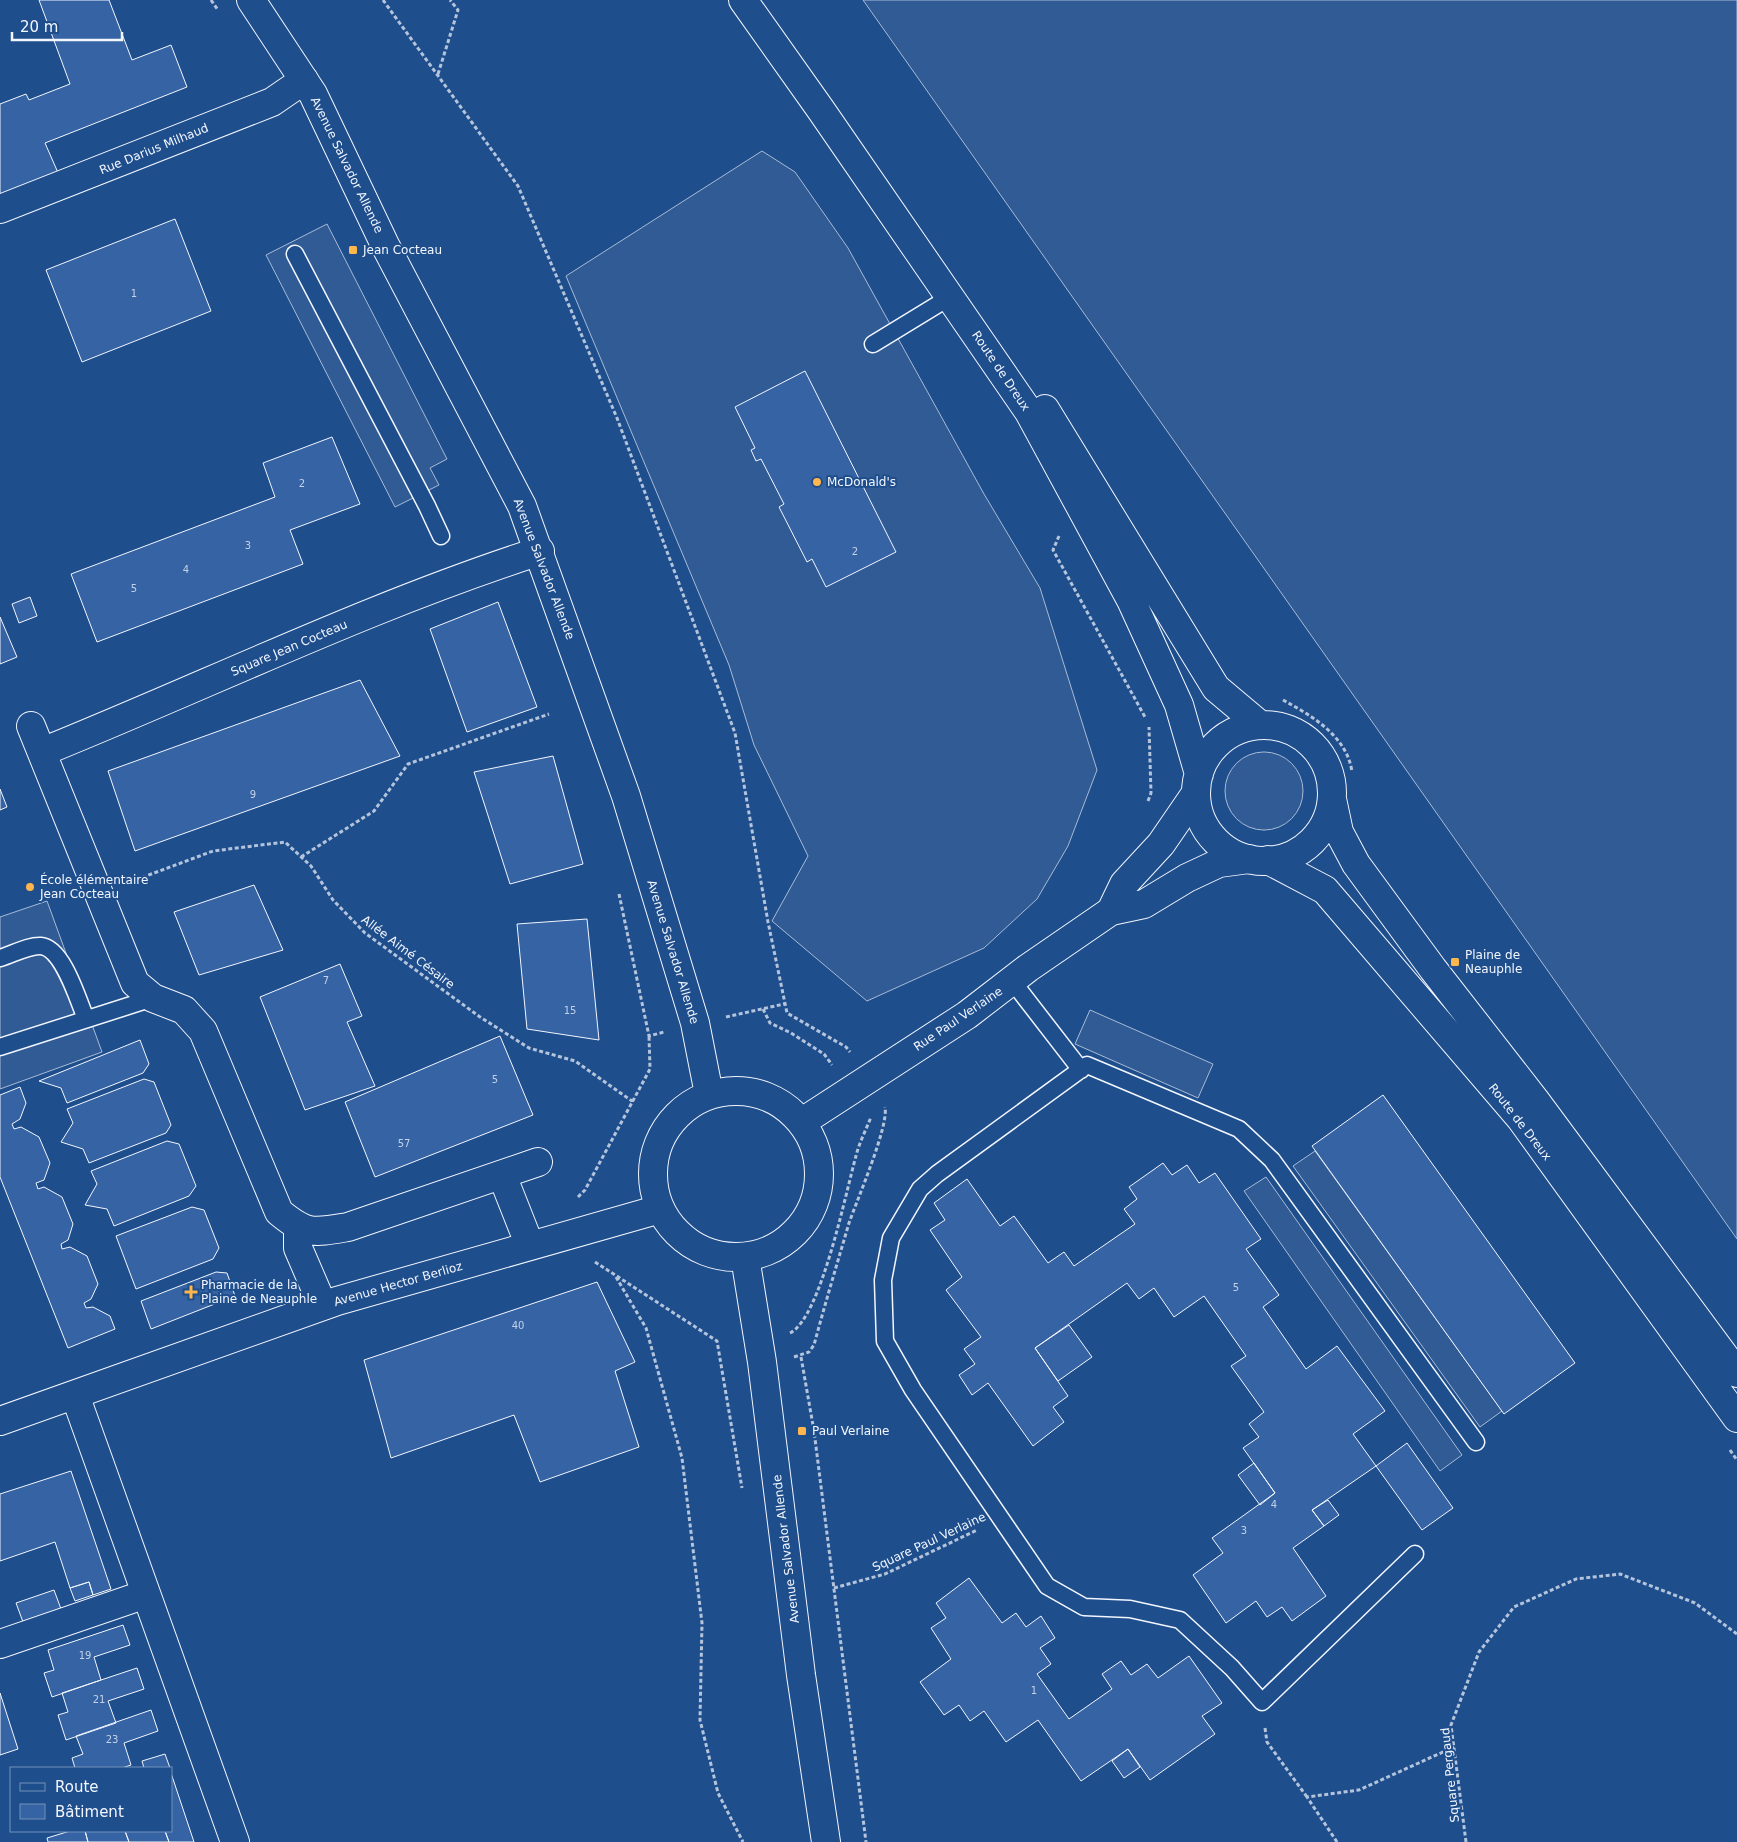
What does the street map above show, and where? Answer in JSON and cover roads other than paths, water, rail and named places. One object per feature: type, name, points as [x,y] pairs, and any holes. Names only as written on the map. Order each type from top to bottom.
[{"type":"street","name":"Avenue Salvador Allende","points":[[251,0],[313,94],[385,244],[522,506],[540,551],[626,796],[695,1024],[709,1094]]},
{"type":"street","name":"Route de Dreux","points":[[743,0],[1029,412],[1131,600],[1179,705],[1197,784]]},
{"type":"street","name":"Route de Dreux","points":[[765,0],[874,155],[1066,440],[1216,688],[1260,724]]},
{"type":"street","name":"Rue Darius Milhaud","points":[[0,209],[272,102],[304,80]]},
{"type":"street","name":"Square Jean Cocteau","points":[[42,752],[151,708],[418,593],[540,551]]},
{"type":"street","points":[[1260,724],[1280,726],[1298,733],[1313,745],[1325,761],[1331,780],[1332,799],[1328,818],[1318,835],[1304,848],[1287,857],[1259,860],[1232,853],[1217,842],[1206,828],[1199,811],[1197,784],[1205,759],[1215,745],[1228,734],[1260,724]]},
{"type":"street","points":[[31,726],[134,983],[153,998],[184,1010],[203,1031],[279,1212],[298,1228],[319,1232],[348,1227],[538,1162]]},
{"type":"street","name":"Rue Paul Verlaine","points":[[1111,911],[1124,884],[1161,844],[1197,784]]},
{"type":"street","name":"Route de Dreux","points":[[1332,799],[1339,832],[1356,864],[1433,970],[1535,1100],[1737,1373]]},
{"type":"street","name":"Route de Dreux","points":[[1259,860],[1325,890],[1515,1112],[1737,1418]]},
{"type":"street","name":"Rue Paul Verlaine","points":[[802,1122],[967,1015],[1028,968],[1111,911],[1144,904],[1187,878],[1219,862],[1259,860]]},
{"type":"street","points":[[729,1090],[750,1091],[770,1097],[788,1107],[802,1122],[814,1145],[820,1169],[817,1194],[807,1218],[791,1237],[770,1251],[745,1257],[719,1256],[695,1246],[674,1230],[660,1209],[653,1186],[653,1163],[659,1140],[677,1115],[688,1104],[709,1094],[729,1090]]},
{"type":"street","points":[[502,1174],[530,1246]]},
{"type":"street","name":"Avenue Hector Berlioz","points":[[0,1422],[323,1306],[660,1209]]},
{"type":"street","points":[[298,1228],[298,1248],[323,1306]]},
{"type":"street","name":"Avenue Salvador Allende","points":[[745,1257],[762,1362],[801,1675],[826,1842]]},
{"type":"street","points":[[75,1395],[235,1842]]},
{"type":"street","points":[[0,1644],[146,1594]]},
{"type":"lane","points":[[295,254],[428,506],[441,536]]},
{"type":"lane","points":[[873,344],[950,297]]},
{"type":"lane","points":[[0,958],[40,946],[50,949],[59,956],[86,1019]]},
{"type":"lane","points":[[1012,982],[1081,1070]]},
{"type":"lane","points":[[0,1047],[153,998]]},
{"type":"lane","points":[[1415,1554],[1262,1702],[1232,1668],[1180,1620],[1130,1609],[1084,1607],[1047,1586],[913,1390],[885,1341],[883,1280],[891,1238],[920,1189],[937,1174],[1087,1066],[1238,1129],[1272,1160],[1476,1442]]},
{"type":"place","name":"Jean Cocteau","points":[[353,250]]},
{"type":"place","name":"McDonald's","points":[[817,482]]},
{"type":"place","name":"École élémentaire Jean Cocteau","points":[[30,887]]},
{"type":"place","name":"Plaine de Neauphle","points":[[1455,962]]},
{"type":"place","name":"Pharmacie de la Plaine de Neauphle","points":[[191,1292]]},
{"type":"place","name":"Paul Verlaine","points":[[802,1431]]}]
